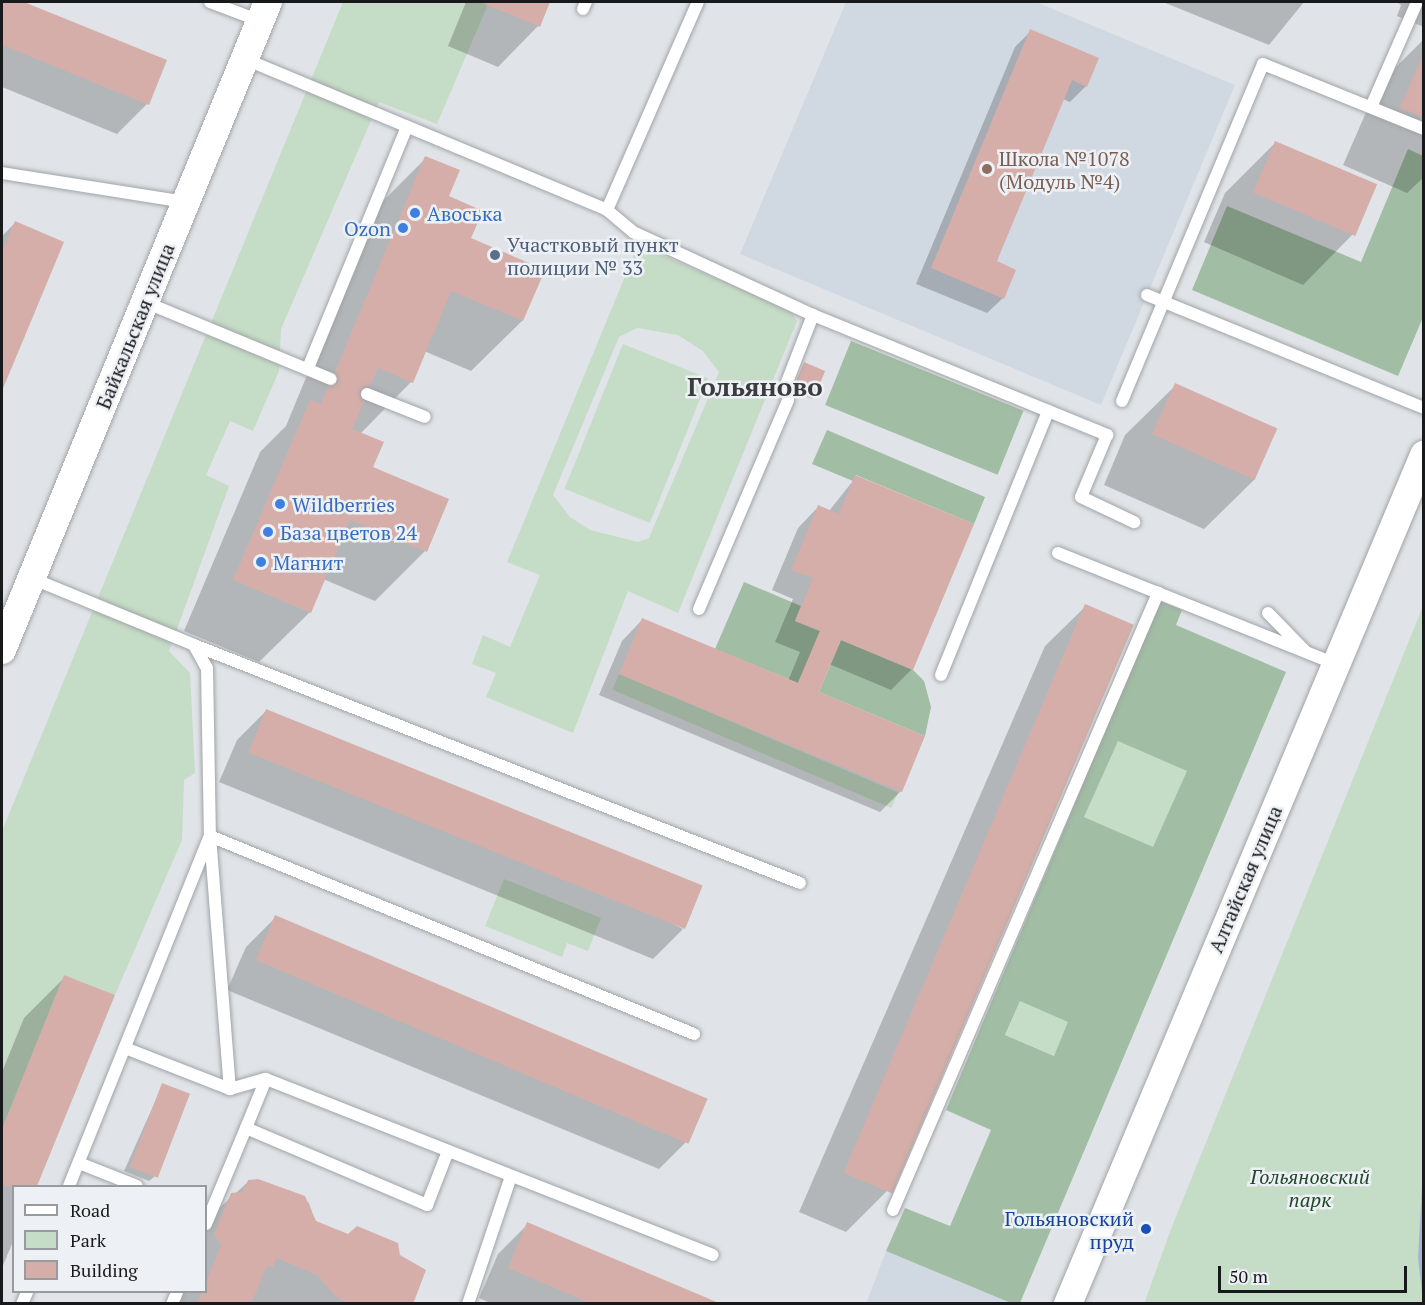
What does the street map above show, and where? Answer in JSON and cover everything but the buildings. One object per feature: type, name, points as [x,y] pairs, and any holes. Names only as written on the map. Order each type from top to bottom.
[{"type":"street","name":"Байкальская улица","points":[[4,635],[31,578],[264,11]]},
{"type":"street","name":"Алтайская улица","points":[[1068,1304],[1322,660],[1424,455]]},
{"type":"lane","points":[[210,2],[264,11]]},
{"type":"lane","points":[[607,210],[698,2]]},
{"type":"lane","points":[[1371,107],[1417,2]]},
{"type":"lane","points":[[245,59],[607,210],[633,232],[813,315],[1107,435],[1081,497],[1134,522]]},
{"type":"lane","points":[[1122,401],[1263,64],[1424,129]]},
{"type":"lane","points":[[308,368],[407,127]]},
{"type":"lane","points":[[2,173],[186,202]]},
{"type":"lane","points":[[1147,295],[1424,408]]},
{"type":"lane","points":[[145,302],[332,379]]},
{"type":"lane","points":[[699,609],[788,400],[787,382],[813,315]]},
{"type":"lane","points":[[367,394],[424,417]]},
{"type":"lane","points":[[941,675],[1048,411]]},
{"type":"lane","points":[[1058,553],[1322,660]]},
{"type":"lane","points":[[31,578],[194,645],[800,883]]},
{"type":"lane","points":[[894,1210],[1158,593]]},
{"type":"lane","points":[[1268,613],[1322,660]]},
{"type":"lane","points":[[194,645],[207,668],[210,836],[230,1089]]},
{"type":"lane","points":[[210,836],[694,1034]]},
{"type":"lane","points":[[69,1185],[210,836]]},
{"type":"lane","points":[[125,1048],[230,1089],[266,1079],[713,1255]]},
{"type":"lane","points":[[207,1222],[266,1079]]},
{"type":"lane","points":[[246,1128],[427,1205],[448,1151]]},
{"type":"lane","points":[[79,1163],[134,1185]]},
{"type":"lane","points":[[468,1304],[512,1176]]},
{"type":"shaded area","name":"Школа №1078 (Модуль №4)","points":[[846,2],[1036,2],[1235,85],[1101,405],[740,254]]},
{"type":"shaded area","points":[[886,1251],[1011,1303],[866,1304]]},
{"type":"green space","points":[[343,2],[489,2],[437,124],[379,102],[281,329],[279,371],[253,431],[230,421],[206,475],[229,486],[169,651],[190,673],[195,773],[184,780],[182,840],[115,995],[64,975],[2,1129],[2,831]]},
{"type":"green space","points":[[1408,149],[1423,156],[1424,315],[1398,376],[1192,290],[1227,206],[1361,262]]},
{"type":"green space","points":[[638,245],[790,310],[797,321],[678,613],[628,591],[573,733],[486,697],[496,673],[472,664],[483,635],[510,647],[540,575],[507,562]],"holes":[[[637,328],[678,335],[703,351],[719,372],[649,538],[638,542],[590,530],[570,517],[553,495],[619,337]]]},
{"type":"green space","points":[[851,341],[1023,411],[998,475],[825,405]]},
{"type":"green space","points":[[623,344],[708,378],[650,523],[565,489]]},
{"type":"green space","points":[[827,430],[985,497],[974,524],[856,475],[853,481],[812,464]]},
{"type":"green space","points":[[744,582],[801,606],[795,621],[820,631],[798,683],[715,649]]},
{"type":"green space","points":[[1160,601],[1182,610],[1176,625],[1286,672],[1020,1303],[1011,1303],[886,1251],[905,1208],[950,1226],[991,1130],[946,1110]],"holes":[[[1118,741],[1187,771],[1153,847],[1084,817]],[[1020,1001],[1068,1022],[1054,1056],[1005,1035]]]},
{"type":"green space","name":"Гольяновcкий парк","points":[[1423,606],[1423,1303],[1144,1304],[1171,1229]]},
{"type":"green space","points":[[841,640],[913,670],[924,681],[931,707],[925,736],[819,692]]},
{"type":"green space","points":[[619,674],[898,792],[891,808],[612,690]]},
{"type":"green space","points":[[1118,740],[1187,771],[1153,848],[1084,817]]},
{"type":"green space","points":[[504,879],[601,918],[588,951],[567,943],[562,957],[485,926]]},
{"type":"green space","points":[[1020,1001],[1069,1022],[1054,1056],[1006,1035]]},
{"type":"water","points":[[1424,1170],[1423,1300],[1418,1258]]},
{"type":"place","name":"Школа №1078 (Модуль №4)","points":[[987,169]]},
{"type":"place","name":"Авоська","points":[[415,213]]},
{"type":"place","name":"Ozon","points":[[403,228]]},
{"type":"place","name":"Участковый пункт полиции № 33","points":[[495,255]]},
{"type":"place","name":"Wildberries","points":[[280,504]]},
{"type":"place","name":"База цветов 24","points":[[268,532]]},
{"type":"place","name":"Магнит","points":[[261,562]]},
{"type":"place","name":"Гольяновский пруд","points":[[1146,1229]]},
{"type":"district","name":"Гольяново","points":[[755,387]]}]
